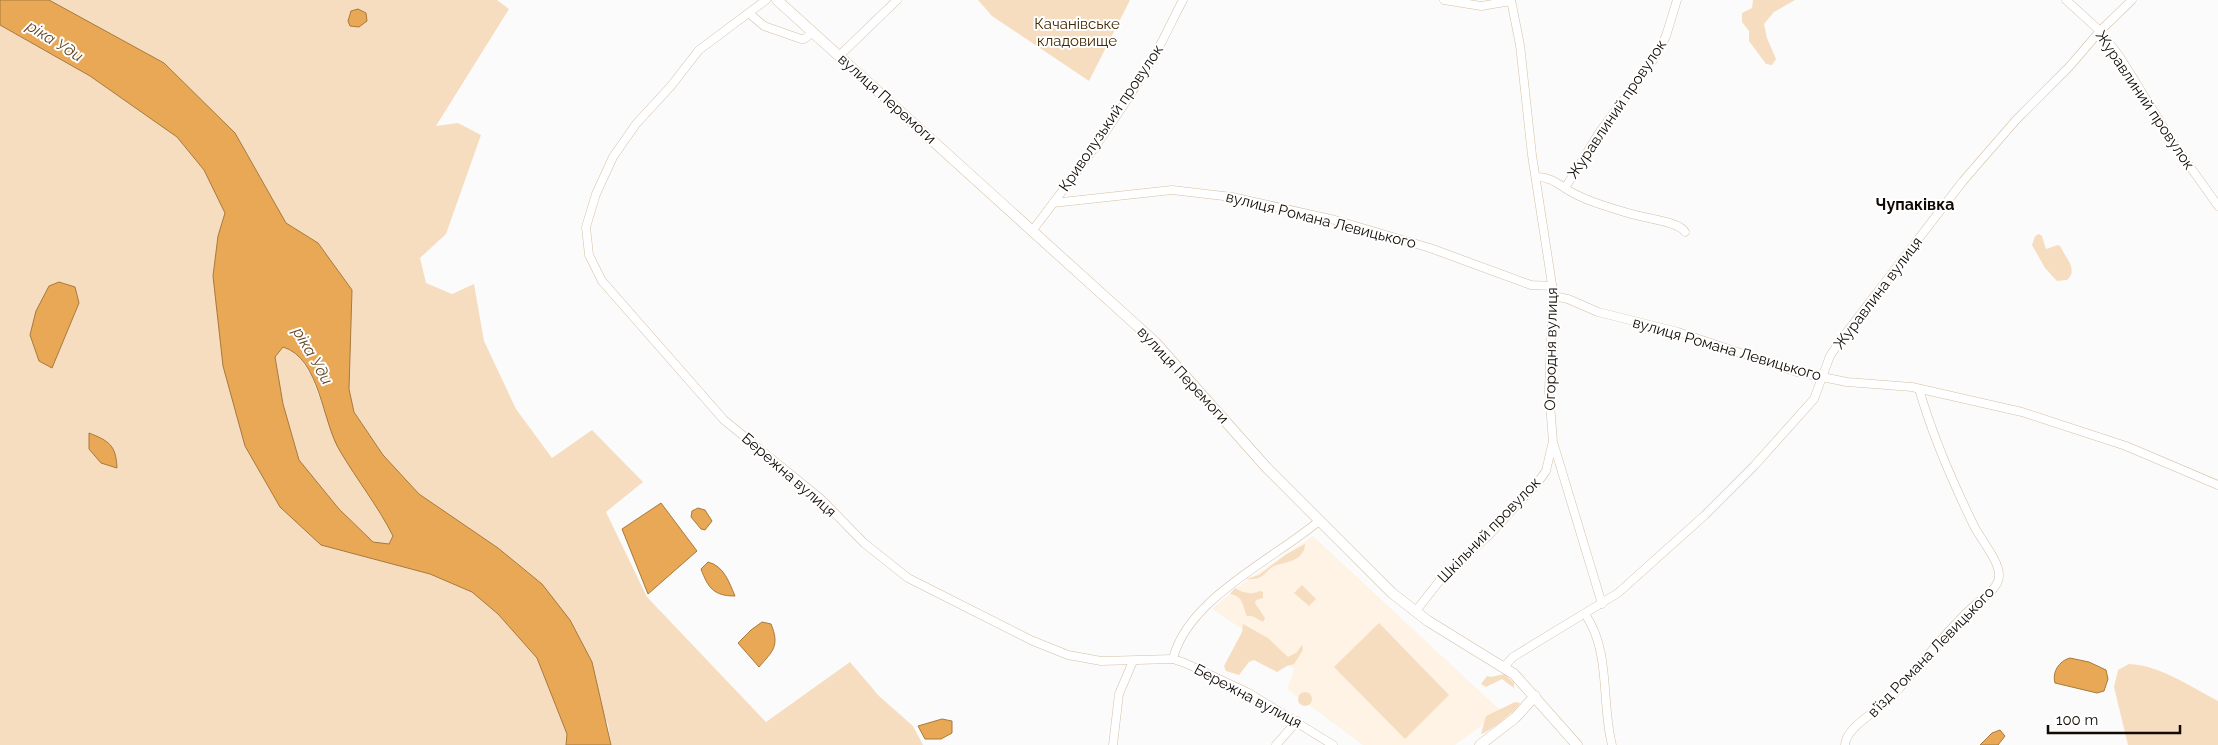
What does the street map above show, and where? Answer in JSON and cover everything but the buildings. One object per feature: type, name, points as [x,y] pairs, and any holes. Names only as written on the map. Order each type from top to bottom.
[{"type":"street","name":"Бережна вулиця","points":[[766,0],[750,14],[699,50],[670,88],[636,124],[613,157],[596,194],[586,227],[586,244],[596,272],[724,420],[822,500],[864,543],[917,583],[1052,649],[1088,659],[1133,661],[1172,659],[1185,663],[1229,683],[1297,721],[1334,745]]},
{"type":"street","name":"вулиця Перемоги","points":[[777,0],[1155,342],[1266,467],[1383,585],[1415,612],[1504,667],[1534,696],[1576,745]]},
{"type":"street","points":[[839,56],[896,0]]},
{"type":"street","name":"Криволузький провулок","points":[[1032,231],[1095,147],[1138,82],[1160,46],[1183,0]]},
{"type":"street","points":[[1444,0],[1481,6],[1511,1]]},
{"type":"street","name":"Журавлиний провулок","points":[[1565,188],[1599,133],[1658,52],[1666,36],[1678,0]]},
{"type":"street","name":"Журавлиний провулок","points":[[2066,0],[2100,31],[2132,76],[2174,144],[2218,206]]},
{"type":"street","name":"Журавлина вулиця","points":[[1504,667],[1518,653],[1602,604],[1653,563],[1754,466],[1814,399],[1830,356],[1840,341],[1963,181],[2016,120],[2132,0]]},
{"type":"street","name":"Огородня вулиця","points":[[1511,1],[1520,46],[1536,177],[1554,296],[1549,391],[1553,442],[1602,604]]},
{"type":"street","points":[[750,14],[764,26],[801,39],[812,33]]},
{"type":"street","points":[[1536,177],[1549,178],[1581,197],[1629,214],[1680,225],[1686,232]]},
{"type":"street","name":"вулиця Романа Левицького","points":[[1053,203],[1172,190],[1232,197],[1335,220],[1430,248],[1531,285],[1552,286]]},
{"type":"street","name":"вулиця Романа Левицького","points":[[1554,296],[1568,299],[1598,312],[1678,332],[1769,364],[1822,377],[1919,389],[2022,412],[2126,446],[2218,485]]},
{"type":"street","name":"в’їзд Романа Левицького","points":[[1845,745],[1852,732],[1886,702],[1921,665],[1947,632],[1994,588],[1999,576],[1995,563],[1974,526],[1942,453],[1919,389]]},
{"type":"street","name":"Шкільний провулок","points":[[1415,612],[1441,579],[1489,535],[1538,482],[1546,471],[1553,442]]},
{"type":"street","points":[[1172,659],[1179,638],[1213,600],[1245,573],[1284,549],[1319,521]]},
{"type":"street","points":[[1585,614],[1596,632],[1600,645],[1606,722],[1612,745]]},
{"type":"street","points":[[1113,745],[1119,694],[1133,661]]},
{"type":"street","points":[[1480,745],[1515,718],[1534,696]]},
{"type":"street","points":[[1276,745],[1297,721]]},
{"type":"shaded area","points":[[1313,536],[1501,711],[1455,745],[1363,745],[1287,689],[1294,670],[1275,651],[1212,609],[1234,590]]},
{"type":"green space","points":[[48,0],[497,0],[509,9],[436,126],[458,123],[481,135],[446,234],[420,258],[426,283],[452,294],[474,284],[484,341],[516,409],[552,458],[592,430],[643,482],[606,512],[647,597],[766,722],[850,662],[879,696],[913,726],[923,745],[611,745],[608,724],[542,584],[498,548],[419,494],[383,455],[354,411],[318,243],[286,223],[235,133]]},
{"type":"green space","name":"Качанівське кладовище","points":[[978,0],[1130,0],[1089,81],[992,16]]},
{"type":"green space","points":[[1753,0],[1795,0],[1774,12],[1764,24],[1767,38],[1776,59],[1772,65],[1766,64],[1749,41],[1749,31],[1742,22],[1742,13],[1752,8]]},
{"type":"green space","points":[[0,25],[90,76],[177,137],[204,170],[296,352],[311,375],[339,450],[377,505],[394,536],[430,574],[472,591],[498,614],[537,658],[567,734],[566,745],[0,745]]},
{"type":"green space","points":[[2039,234],[2042,236],[2046,249],[2058,245],[2061,247],[2072,272],[2067,280],[2057,281],[2045,268],[2032,245],[2035,236]]},
{"type":"green space","points":[[1305,544],[1299,557],[1273,567],[1262,577],[1246,579],[1259,575],[1285,555]]},
{"type":"green space","points":[[1302,585],[1316,599],[1309,606],[1294,593]]},
{"type":"green space","points":[[1235,588],[1248,593],[1263,592],[1263,598],[1256,600],[1255,603],[1265,618],[1263,622],[1252,616],[1247,616],[1240,599],[1230,594]]},
{"type":"green space","points":[[1379,623],[1449,695],[1405,739],[1334,667]]},
{"type":"green space","points":[[1243,624],[1268,638],[1288,657],[1296,653],[1302,645],[1303,650],[1294,664],[1277,672],[1254,660],[1249,662],[1239,675],[1226,671],[1224,666],[1242,632]]},
{"type":"green space","points":[[2129,664],[2141,665],[2164,672],[2218,701],[2218,745],[2128,745],[2114,687],[2118,670]]},
{"type":"green space","points":[[1504,674],[1514,683],[1514,688],[1502,679],[1486,687],[1481,684],[1487,676]]},
{"type":"green space","points":[[1302,692],[1308,692],[1312,699],[1308,706],[1302,706],[1298,702],[1298,696]]},
{"type":"green space","points":[[1515,702],[1520,703],[1513,711],[1481,734],[1486,716]]},
{"type":"water","name":"ріка Уди","points":[[0,0],[49,0],[164,63],[235,133],[286,223],[318,243],[352,290],[349,389],[354,412],[383,455],[419,494],[498,548],[542,584],[570,620],[592,662],[611,745],[566,745],[567,734],[537,658],[498,614],[472,592],[430,574],[321,545],[280,507],[245,446],[223,366],[213,276],[218,236],[225,213],[204,170],[177,137],[90,76],[0,25]],"holes":[[[283,347],[295,353],[313,377],[334,439],[340,451],[393,536],[389,544],[373,542],[339,509],[299,460],[283,404],[275,357]]]},
{"type":"water","points":[[358,9],[366,13],[367,21],[359,27],[350,26],[348,21],[351,11]]},
{"type":"water","points":[[59,282],[75,287],[79,303],[52,368],[39,361],[30,335],[36,311],[49,286]]},
{"type":"water","points":[[89,433],[110,445],[115,454],[117,468],[101,463],[89,449]]},
{"type":"water","points":[[661,503],[697,551],[648,594],[622,529]]},
{"type":"water","points":[[698,508],[705,510],[712,521],[705,530],[701,529],[691,517],[692,511]]},
{"type":"water","points":[[708,562],[714,564],[722,571],[735,596],[722,594],[709,586],[701,569]]},
{"type":"water","points":[[762,622],[771,624],[775,643],[774,648],[759,667],[738,643]]},
{"type":"water","points":[[2070,658],[2089,662],[2106,670],[2108,679],[2104,691],[2097,693],[2055,683],[2054,679],[2057,668],[2066,659]]},
{"type":"water","points":[[942,719],[952,721],[952,733],[941,739],[925,739],[918,726]]},
{"type":"water","points":[[2000,730],[2005,736],[1998,745],[1980,745],[1992,733]]},
{"type":"district","name":"Чупаківка","points":[[1915,204]]}]
